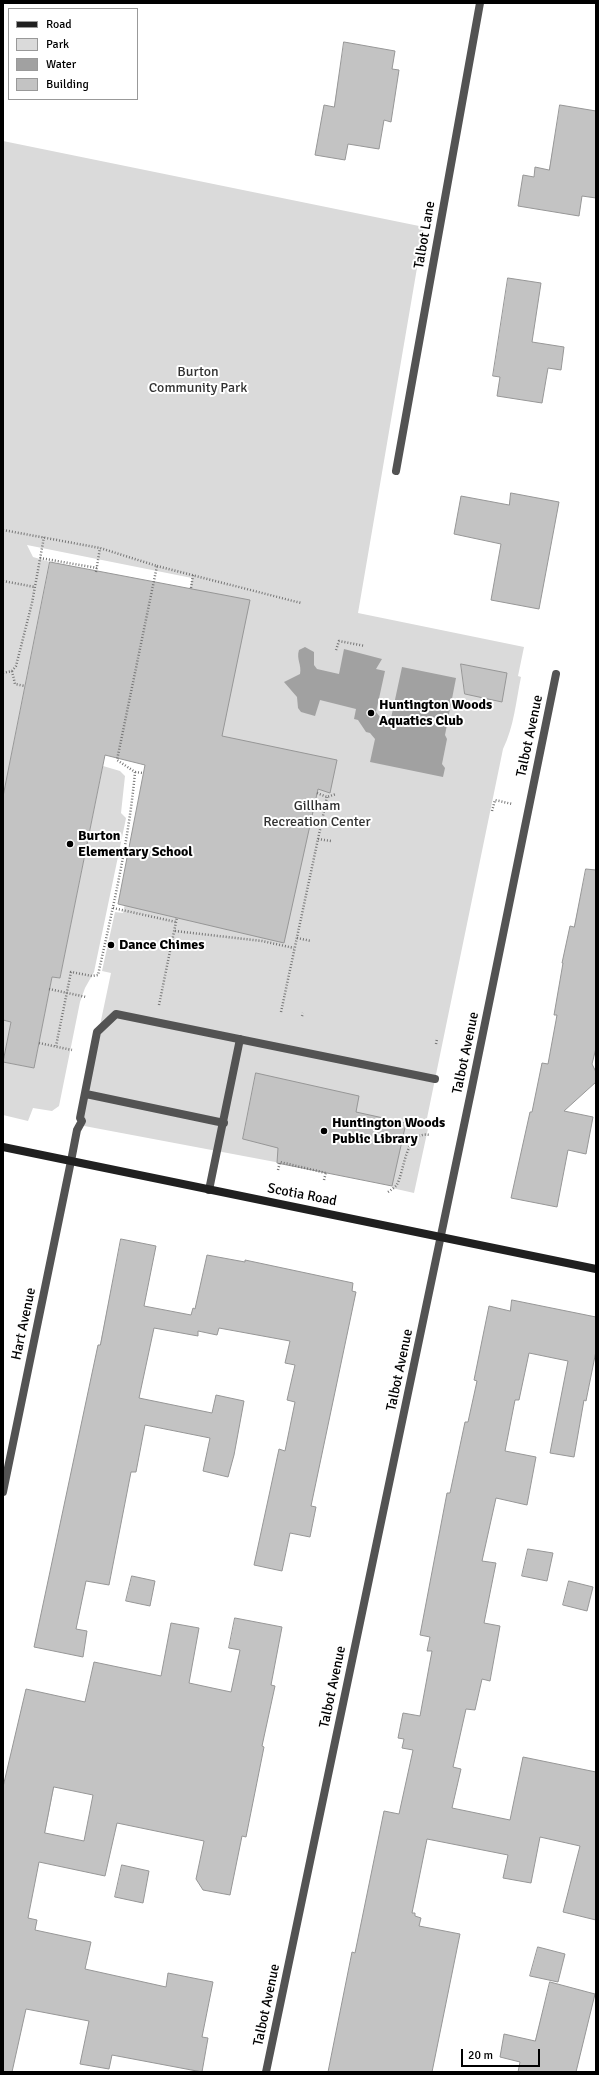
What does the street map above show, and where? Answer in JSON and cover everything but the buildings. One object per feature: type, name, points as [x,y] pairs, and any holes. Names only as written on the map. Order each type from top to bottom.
[{"type":"street","name":"Talbot Lane","points":[[396,471],[480,3]]},
{"type":"street","name":"Talbot Avenue","points":[[266,2072],[556,674]]},
{"type":"street","name":"Hart Avenue","points":[[3,1492],[77,1130],[82,1121],[80,1118],[86,1094],[97,1032],[116,1014],[240,1039]]},
{"type":"street","points":[[209,1190],[224,1123],[240,1039],[435,1080]]},
{"type":"street","points":[[86,1094],[224,1123]]},
{"type":"street","name":"Scotia Road","points":[[3,1147],[596,1268]]},
{"type":"path","points":[[3,530],[100,548],[157,566],[301,603]]},
{"type":"path","points":[[3,673],[12,671],[16,666],[35,587],[44,537]]},
{"type":"path","points":[[40,558],[96,570],[100,548]]},
{"type":"path","points":[[143,773],[135,772],[116,760],[157,566]]},
{"type":"path","points":[[191,588],[193,575]]},
{"type":"path","points":[[3,581],[35,587]]},
{"type":"path","points":[[336,650],[339,641],[365,646]]},
{"type":"path","points":[[12,671],[15,684],[25,686]]},
{"type":"path","points":[[56,1046],[71,972],[92,976],[98,975],[131,818],[135,772]]},
{"type":"path","points":[[317,793],[327,797],[336,794]]},
{"type":"path","points":[[281,1012],[327,797]]},
{"type":"path","points":[[492,811],[495,800],[528,807]]},
{"type":"path","points":[[318,839],[330,842]]},
{"type":"path","points":[[113,908],[176,922]]},
{"type":"path","points":[[159,1006],[177,918]]},
{"type":"path","points":[[175,931],[262,941],[294,948]]},
{"type":"path","points":[[297,938],[311,941]]},
{"type":"path","points":[[49,989],[86,997]]},
{"type":"path","points":[[436,1044],[437,1039]]},
{"type":"path","points":[[39,1043],[72,1050]]},
{"type":"path","points":[[388,1192],[396,1185],[410,1147],[419,1137],[425,1134],[430,1135]]},
{"type":"path","points":[[278,1170],[280,1162],[326,1172],[324,1180]]},
{"type":"green space","points":[[3,141],[424,227],[358,613],[524,647],[518,676],[521,677],[514,714],[510,732],[503,749],[426,1123],[429,1124],[414,1193],[392,1188],[392,1184],[79,1125],[111,973],[102,971],[115,912],[123,913],[192,578],[27,545],[33,557],[50,562],[3,797]]},
{"type":"green space","points":[[103,766],[120,771],[125,776],[121,813],[126,818],[94,972],[85,988],[80,1002],[59,1106],[52,1111],[33,1108],[28,1121],[3,1115],[3,1062],[34,1068],[52,977],[60,978]]},
{"type":"green space","points":[[3,1020],[11,1022],[3,1062]]},
{"type":"water","points":[[305,647],[314,652],[314,665],[317,669],[339,674],[344,649],[382,659],[376,669],[385,671],[376,712],[384,722],[390,723],[402,667],[456,678],[445,735],[447,739],[442,764],[445,768],[443,777],[370,762],[375,739],[370,733],[366,732],[358,720],[354,719],[356,709],[320,700],[315,716],[301,712],[298,708],[297,697],[284,682],[300,674],[298,653],[299,650]]},
{"type":"place","name":"Huntington Woods Aquatics Club","points":[[371,713]]},
{"type":"place","name":"Burton Elementary School","points":[[70,844]]},
{"type":"place","name":"Dance Chimes","points":[[111,945]]},
{"type":"place","name":"Huntington Woods Public Library","points":[[324,1131]]},
{"type":"park label","name":"Burton Community Park","points":[[198,380]]},
{"type":"park label","name":"Gillham Recreation Center","points":[[317,814]]}]
